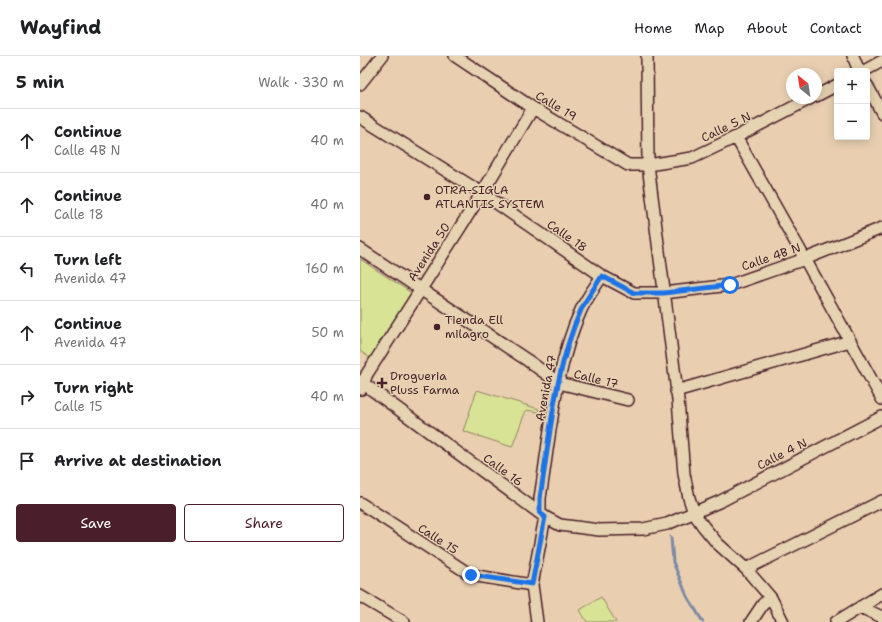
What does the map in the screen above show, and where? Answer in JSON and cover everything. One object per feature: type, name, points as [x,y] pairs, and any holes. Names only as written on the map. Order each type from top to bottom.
[{"type":"street","points":[[360,84],[382,56]]},
{"type":"street","name":"Calle 19","points":[[455,56],[533,108],[628,165],[648,165]]},
{"type":"street","points":[[647,56],[648,165],[676,391],[684,474],[689,498],[694,513],[703,526],[717,543],[746,569],[771,598],[783,622]]},
{"type":"street","points":[[853,56],[859,68]]},
{"type":"street","points":[[869,68],[882,61]]},
{"type":"street","points":[[822,93],[834,87]]},
{"type":"street","points":[[870,91],[882,113]]},
{"type":"street","name":"Calle 5 N","points":[[648,165],[692,158],[800,104]]},
{"type":"street","name":"Avenida 50","points":[[361,385],[482,193],[533,108]]},
{"type":"street","name":"Calle 18","points":[[360,117],[482,193],[602,276],[634,293],[664,293]]},
{"type":"street","points":[[736,137],[882,399]]},
{"type":"street","name":"Calle 4B N","points":[[664,293],[730,285],[805,259],[882,228]]},
{"type":"street","name":"Calle 17","points":[[360,249],[527,360],[559,383],[628,400]]},
{"type":"street","name":"Avenida 47","points":[[537,622],[532,584],[542,515],[540,498],[559,383],[568,344],[581,309],[602,276]]},
{"type":"street","points":[[676,391],[850,341]]},
{"type":"street","name":"Calle 16","points":[[361,385],[542,515],[560,525],[599,530],[643,529],[667,524],[694,513]]},
{"type":"street","name":"Calle 4 N","points":[[694,513],[728,497],[882,417]]},
{"type":"street","points":[[746,569],[882,500]]},
{"type":"street","name":"Calle 15","points":[[360,503],[471,575],[532,584]]},
{"type":"street","points":[[836,622],[882,594]]},
{"type":"street","points":[[360,596],[404,622]]},
{"type":"street","points":[[751,622],[763,604],[771,598]]},
{"type":"street","points":[[860,607],[882,617]]},
{"type":"green space","points":[[360,259],[413,294],[370,358],[360,351]]},
{"type":"green space","points":[[477,390],[539,409],[538,412],[526,410],[512,447],[463,431]]},
{"type":"green space","points":[[601,597],[616,622],[587,622],[580,610]]},
{"type":"waterway","points":[[671,537],[673,562],[687,596],[703,622]]},
{"type":"place","name":"OTRA-SIGLA ATLANTIS SYSTEM","points":[[427,197]]},
{"type":"place","name":"Tienda Ell milagro","points":[[437,327]]},
{"type":"place","name":"Drogueria Pluss Farma","points":[[382,383]]},
{"type":"route","points":[[471,575],[532,584],[545,517],[540,513],[540,498],[559,383],[568,344],[581,309],[602,276],[634,293],[664,293],[730,285]]}]
